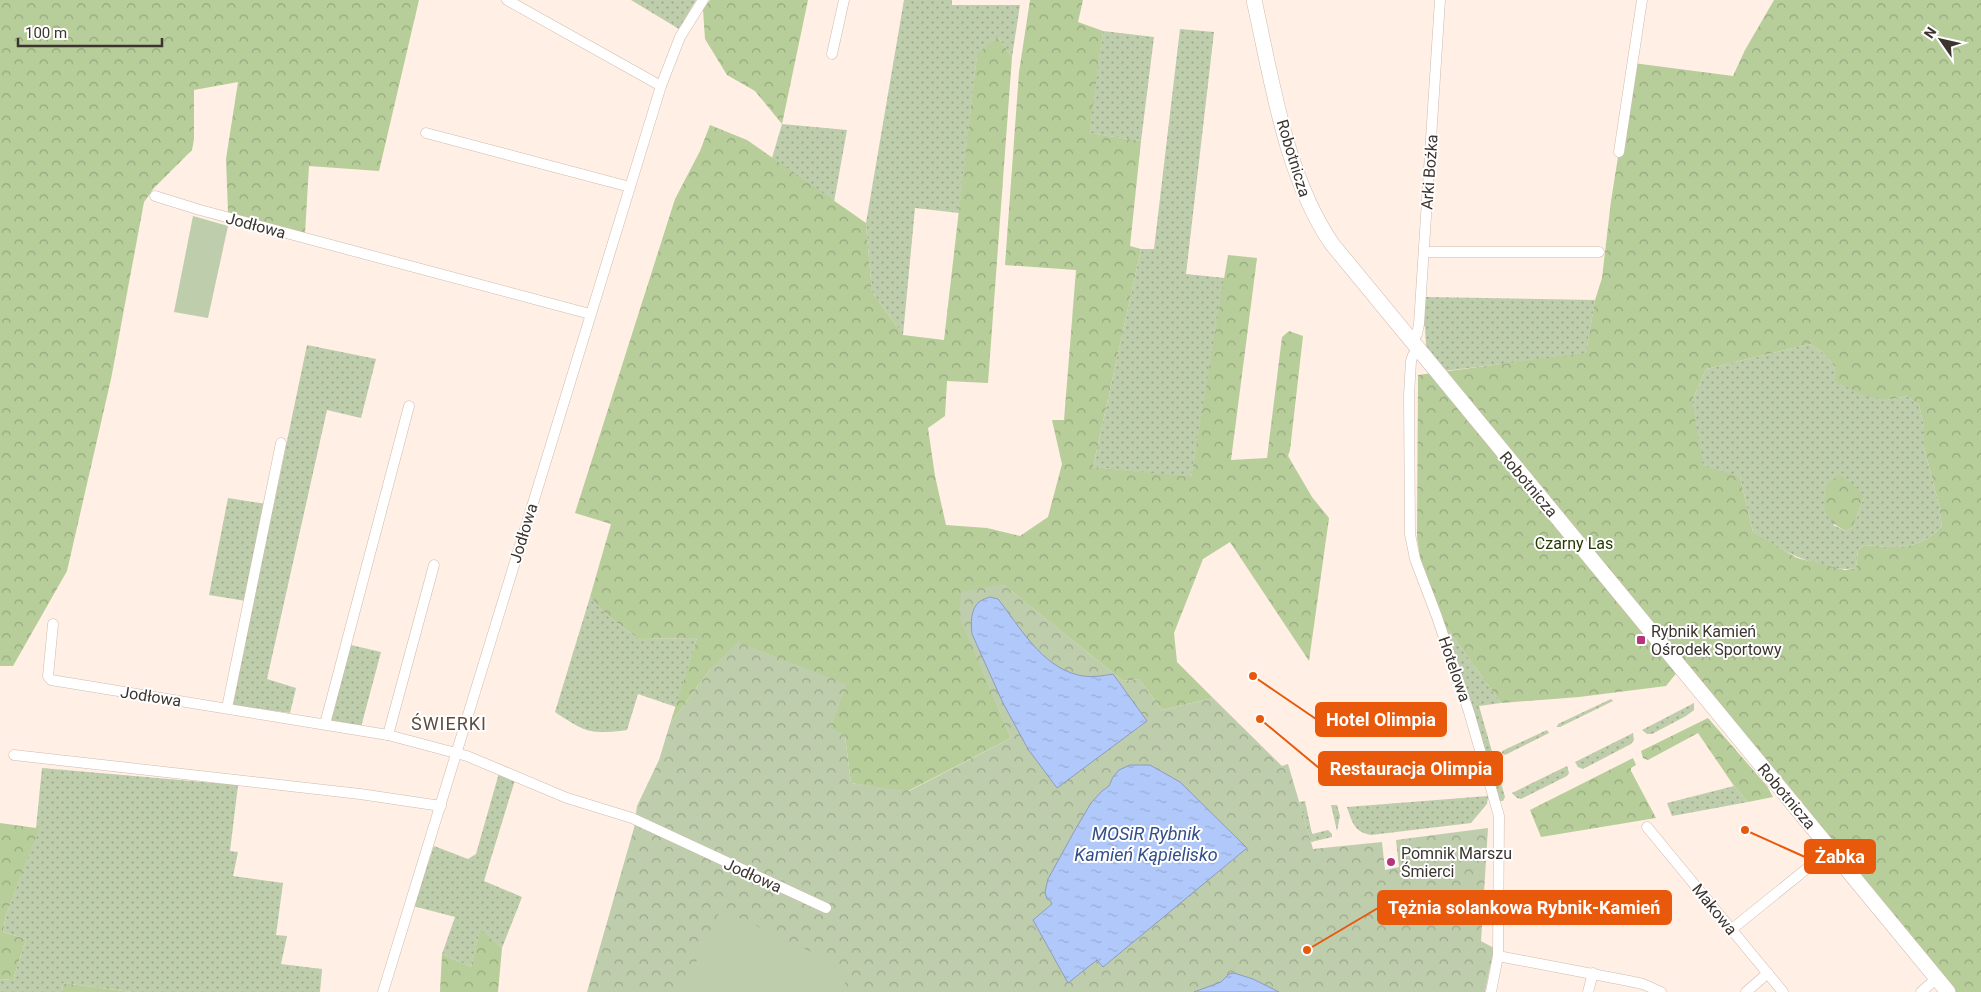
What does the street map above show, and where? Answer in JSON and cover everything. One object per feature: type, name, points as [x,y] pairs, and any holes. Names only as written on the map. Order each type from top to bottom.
[{"type":"street","points":[[507,0],[661,86]]},
{"type":"street","name":"Jodłowa","points":[[383,992],[661,86],[680,37],[703,0]]},
{"type":"street","points":[[832,54],[844,0]]},
{"type":"street","name":"Robotnicza","points":[[1254,0],[1287,141],[1299,181],[1309,206],[1336,249],[1948,992]]},
{"type":"street","name":"Arki Bożka","points":[[1415,346],[1418,332],[1424,252],[1440,0]]},
{"type":"street","points":[[1619,152],[1642,0]]},
{"type":"street","points":[[426,133],[630,187]]},
{"type":"street","name":"Jodłowa","points":[[155,196],[200,210],[590,314]]},
{"type":"street","points":[[1424,252],[1599,252]]},
{"type":"street","name":"Hotelowa","points":[[1415,346],[1411,361],[1409,395],[1410,534],[1415,559],[1469,712],[1498,816],[1498,956],[1491,992]]},
{"type":"street","points":[[324,724],[410,406]]},
{"type":"street","points":[[227,708],[281,442]]},
{"type":"street","points":[[388,735],[434,565]]},
{"type":"street","name":"Jodłowa","points":[[53,624],[48,669],[48,676],[52,680],[388,735],[467,756],[567,798],[632,818],[826,908]]},
{"type":"street","points":[[14,756],[360,794],[441,806]]},
{"type":"street","name":"Makowa","points":[[1647,826],[1784,992]]},
{"type":"street","points":[[1732,929],[1831,849]]},
{"type":"street","points":[[1498,956],[1643,984],[1661,992]]},
{"type":"street","points":[[1746,992],[1768,973]]},
{"type":"street","points":[[1588,992],[1593,974]]},
{"type":"street","points":[[1921,992],[1937,978]]},
{"type":"green space","points":[[0,0],[419,0],[379,171],[309,166],[305,233],[228,212],[226,159],[238,82],[194,90],[194,139],[192,150],[154,188],[144,202],[111,379],[67,571],[13,666],[0,666]]},
{"type":"green space","points":[[631,0],[696,0],[679,29]]},
{"type":"green space","points":[[710,0],[808,0],[782,124],[755,91],[727,75],[705,39],[703,9]]},
{"type":"green space","points":[[904,0],[952,0],[952,5],[1020,5],[1012,57],[998,37],[977,55],[959,213],[915,208],[903,335],[872,292],[866,223]]},
{"type":"green space","points":[[1030,0],[1083,0],[1078,22],[1103,31],[1089,133],[1141,141],[1130,246],[1141,249],[1093,467],[1191,477],[1228,255],[1257,258],[1231,460],[1267,458],[1282,337],[1289,331],[1303,336],[1288,456],[1312,497],[1329,518],[1309,661],[1230,542],[1203,559],[1174,633],[1177,662],[1213,698],[1162,710],[1139,679],[1123,681],[1004,585],[960,617],[1011,738],[906,792],[851,783],[845,736],[711,668],[670,724],[697,638],[639,639],[608,616],[590,597],[611,524],[575,513],[675,199],[700,151],[710,125],[747,140],[866,223],[872,292],[903,335],[944,340],[977,54],[998,37],[1012,57],[988,383],[947,381],[945,416],[928,428],[935,476],[946,525],[987,528],[1020,536],[1048,517],[1062,464],[1052,420],[1064,420],[1076,270],[1005,265],[1019,72]]},
{"type":"green space","name":"Czarny Las","points":[[1774,0],[1981,0],[1981,992],[1953,992],[1678,671],[1666,686],[1579,697],[1501,703],[1441,620],[1421,565],[1417,537],[1418,375],[1586,353],[1595,300],[1602,278],[1611,201],[1633,63],[1733,76],[1745,50]],"holes":[[[1810,344],[1822,352],[1836,368],[1835,381],[1863,395],[1887,400],[1907,396],[1919,405],[1924,427],[1924,447],[1939,505],[1942,526],[1925,540],[1916,544],[1897,547],[1865,545],[1858,550],[1856,568],[1845,570],[1797,558],[1753,532],[1740,477],[1703,466],[1692,401],[1706,369]]]},
{"type":"green space","points":[[1180,29],[1214,32],[1186,274],[1225,278],[1191,478],[1093,467],[1141,249],[1154,249]]},
{"type":"green space","points":[[1103,31],[1154,37],[1141,141],[1088,133]]},
{"type":"green space","points":[[782,124],[847,130],[834,202],[772,158]]},
{"type":"green space","points":[[193,216],[228,226],[208,318],[174,312]]},
{"type":"green space","points":[[1426,297],[1595,300],[1586,354],[1444,371],[1426,346],[1425,327],[1422,324]]},
{"type":"green space","points":[[1810,344],[1822,352],[1836,368],[1887,400],[1907,396],[1919,405],[1924,427],[1924,447],[1939,505],[1942,526],[1925,540],[1916,544],[1897,547],[1865,545],[1858,550],[1856,568],[1843,569],[1816,564],[1802,559],[1775,546],[1753,532],[1740,477],[1697,469],[1692,401],[1706,369]],"holes":[[[1864,497],[1853,527],[1846,531],[1833,525]]]},
{"type":"green space","points":[[307,345],[376,359],[361,418],[327,410],[267,679],[296,688],[290,713],[232,705]]},
{"type":"green space","points":[[1839,475],[1856,487],[1864,497],[1853,527],[1846,531],[1832,522],[1828,517],[1825,506],[1827,484]]},
{"type":"green space","points":[[228,498],[266,504],[246,601],[209,595]]},
{"type":"green space","points":[[1003,584],[1123,681],[1139,679],[1162,710],[1213,698],[1282,766],[1288,764],[1313,849],[1382,842],[1385,870],[1399,867],[1396,840],[1488,828],[1481,941],[1494,948],[1485,992],[587,992],[634,828],[637,806],[659,760],[670,724],[711,668],[738,642],[847,684],[831,728],[845,736],[851,783],[909,791],[1011,738],[959,617],[961,592]]},
{"type":"green space","points":[[590,597],[608,616],[639,639],[697,638],[676,707],[638,694],[627,730],[604,732],[581,728],[555,712]]},
{"type":"green space","points":[[1441,620],[1501,703],[1479,706],[1505,797],[1503,801],[1499,801]]},
{"type":"green space","points":[[351,645],[381,652],[361,727],[330,722]]},
{"type":"green space","points":[[1611,699],[1613,701],[1557,727],[1558,724]]},
{"type":"green space","points":[[1694,703],[1694,710],[1686,716],[1652,734],[1647,734],[1642,730]]},
{"type":"green space","points":[[1708,718],[1767,786],[1773,797],[1748,802],[1734,786],[1698,733],[1648,760],[1643,758],[1641,751]]},
{"type":"green space","points":[[1547,730],[1549,733],[1505,755],[1502,753],[1502,751]]},
{"type":"green space","points":[[1633,733],[1634,740],[1631,744],[1583,769],[1578,767],[1575,762]]},
{"type":"green space","points":[[1633,758],[1636,765],[1631,768],[1631,771],[1656,818],[1541,837],[1530,810]]},
{"type":"green space","points":[[1567,766],[1569,773],[1567,776],[1521,799],[1512,793]]},
{"type":"green space","points":[[42,768],[238,785],[230,851],[238,852],[233,876],[283,883],[276,935],[287,936],[281,964],[322,969],[320,992],[132,992],[62,983],[63,992],[0,992],[0,979],[13,980],[26,939],[3,932],[6,915],[39,827],[36,828]]},
{"type":"green space","points":[[499,773],[515,780],[484,881],[522,897],[502,948],[480,931],[471,967],[442,954],[455,917],[413,906],[434,846],[468,859],[476,854]]},
{"type":"green space","points":[[1734,786],[1748,802],[1672,816],[1667,803]]},
{"type":"green space","points":[[1488,796],[1487,804],[1471,823],[1371,835],[1357,829],[1352,822],[1347,807]]},
{"type":"green space","points":[[1305,801],[1312,834],[1328,830],[1332,837],[1311,842],[1299,802]]},
{"type":"green space","points":[[1331,805],[1337,805],[1340,816],[1337,831]]},
{"type":"green space","points":[[0,823],[36,828],[40,826],[6,915],[3,932],[26,939],[13,980],[0,979]]},
{"type":"green space","points":[[721,909],[851,971],[841,992],[682,992]]},
{"type":"green space","points":[[480,930],[502,948],[498,992],[440,992],[442,954],[471,967]]},
{"type":"green space","points":[[62,983],[132,992],[63,992]]},
{"type":"water","points":[[990,597],[998,599],[1032,644],[1053,663],[1082,676],[1113,674],[1147,721],[1057,788],[1028,749],[1003,703],[972,634],[971,622],[974,609],[980,601]]},
{"type":"water","name":"MOSiR Rybnik Kamień Kąpielisko","points":[[1130,765],[1150,765],[1180,782],[1247,848],[1103,967],[1097,960],[1068,983],[1033,920],[1052,904],[1047,899],[1045,892],[1048,879],[1091,803],[1109,786],[1119,770]]},
{"type":"water","points":[[1234,973],[1253,979],[1279,992],[1194,992],[1221,982],[1229,974]]},
{"type":"place","name":"Rybnik Kamień Ośrodek Sportowy","points":[[1641,640]]},
{"type":"place","name":"Hotel Olimpia","points":[[1253,676]]},
{"type":"place","name":"Restauracja Olimpia","points":[[1260,719]]},
{"type":"place","name":"Żabka","points":[[1745,830]]},
{"type":"place","name":"Pomnik Marszu Śmierci","points":[[1391,862]]},
{"type":"place","name":"Tężnia solankowa Rybnik-Kamień","points":[[1307,950]]},
{"type":"district","name":"ŚWIERKI","points":[[449,724]]}]
